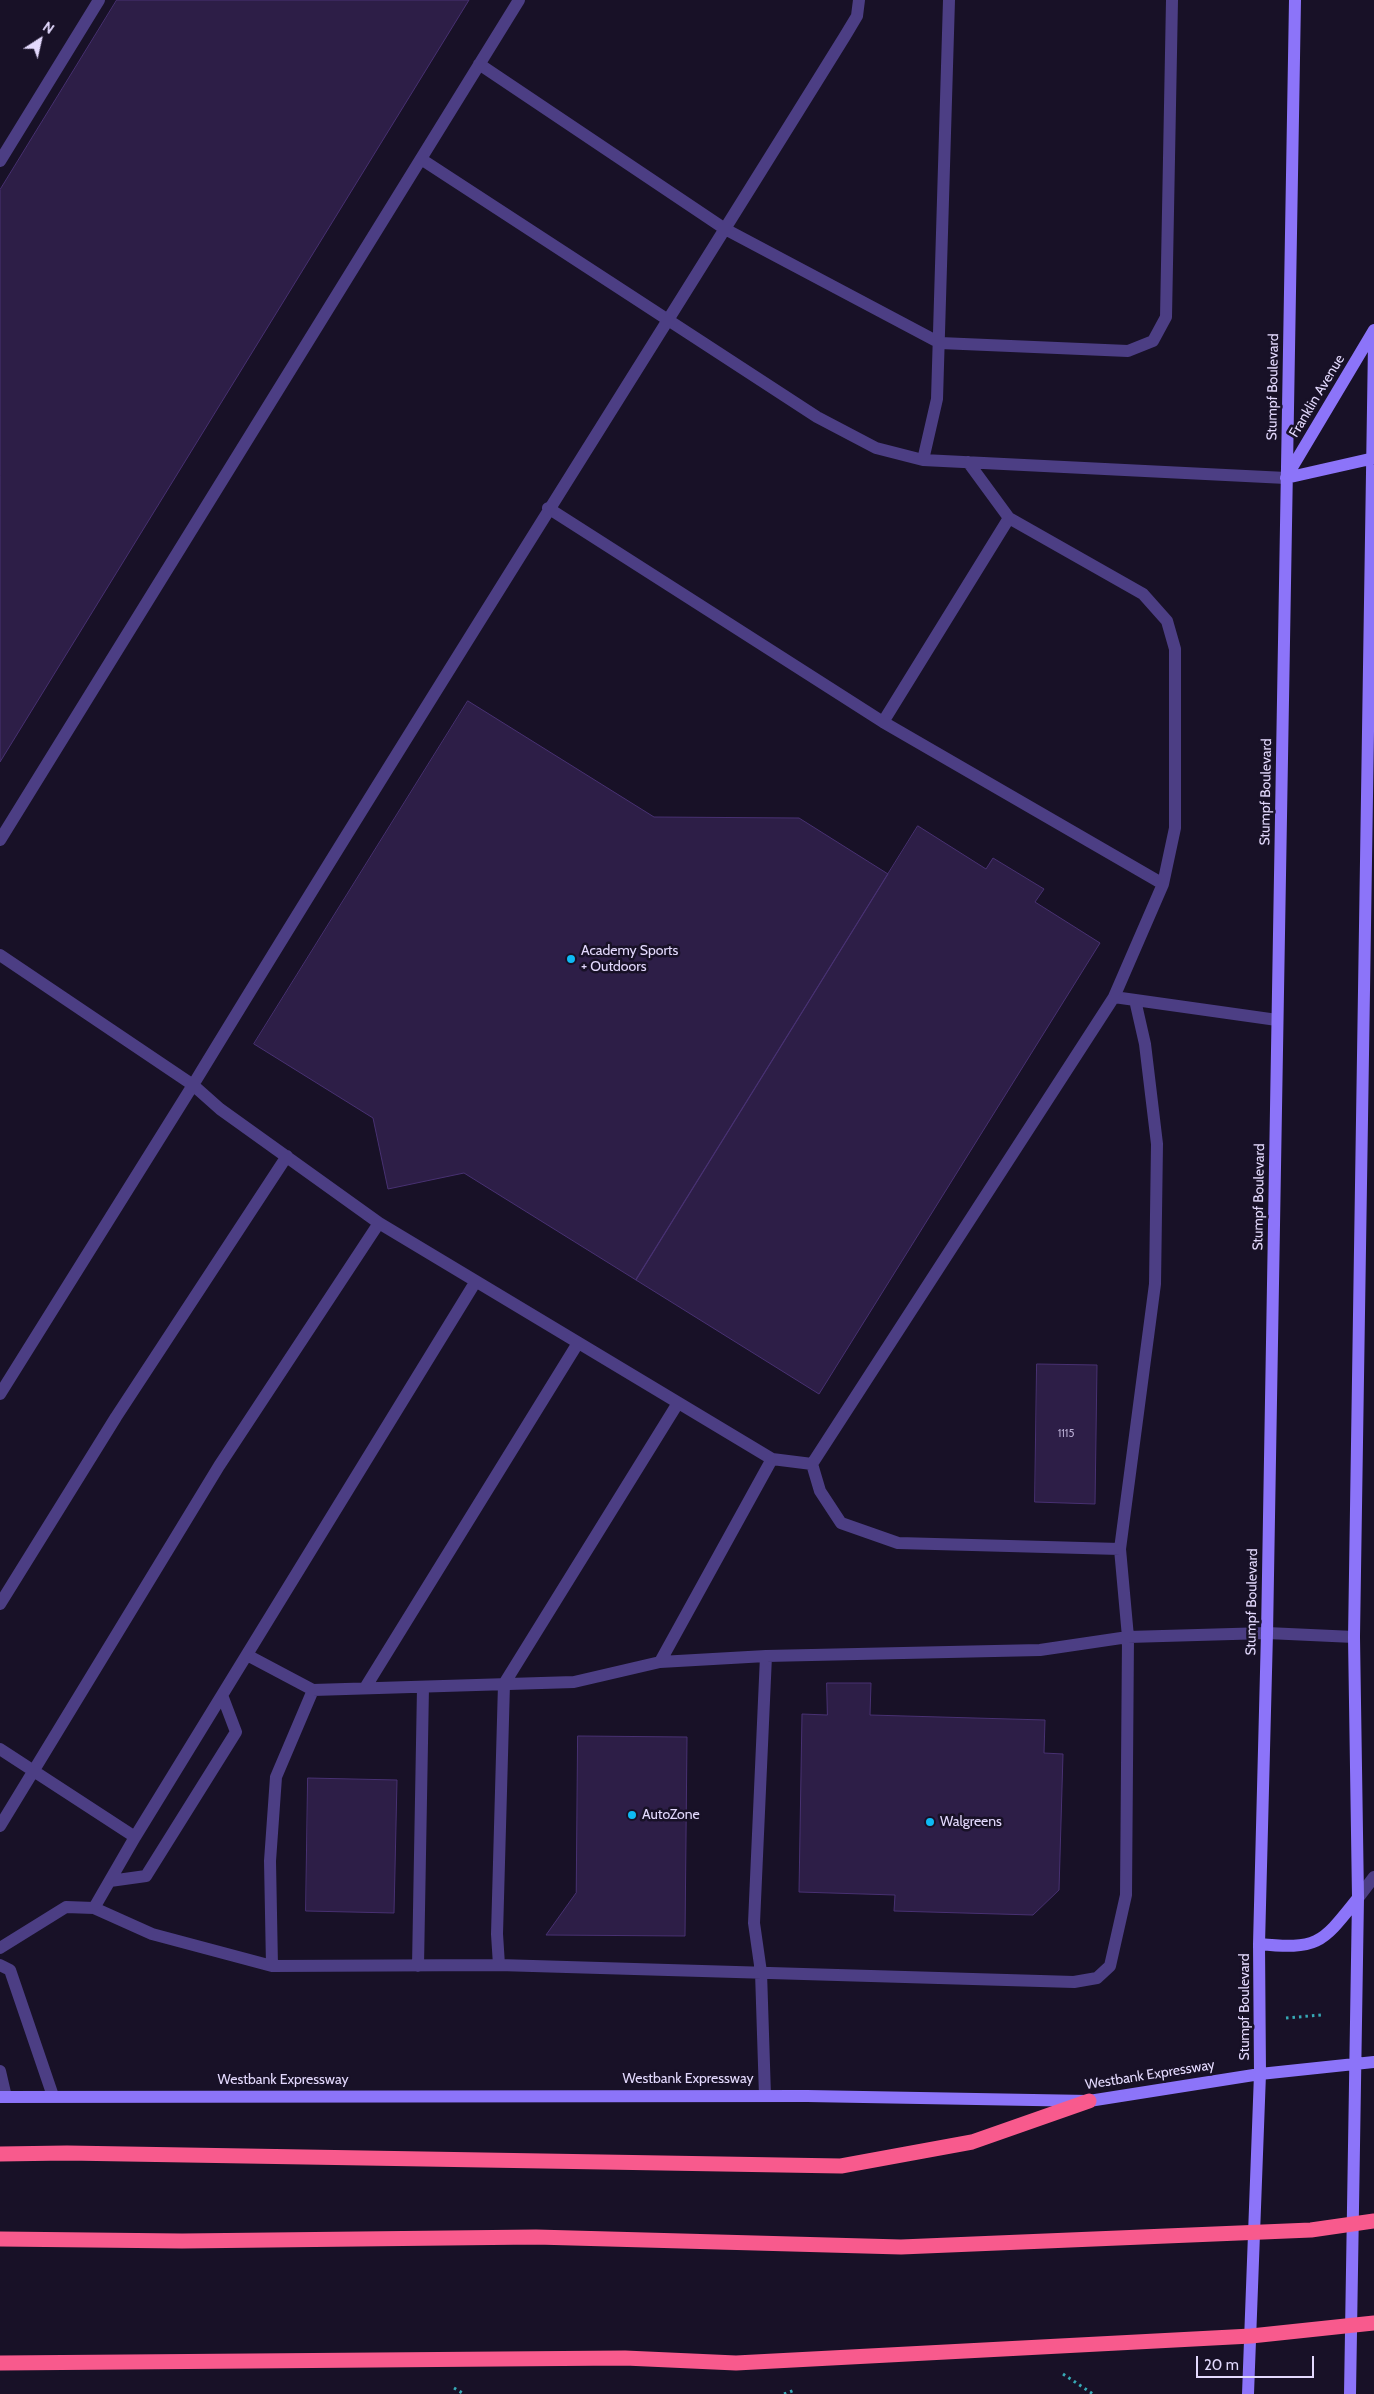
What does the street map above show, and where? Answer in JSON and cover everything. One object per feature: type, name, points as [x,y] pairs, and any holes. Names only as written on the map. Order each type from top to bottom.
[{"type":"highway","points":[[0,2154],[67,2153],[842,2166],[972,2142],[1089,2102]]},
{"type":"highway","points":[[0,2239],[182,2241],[536,2237],[901,2247],[1312,2230],[1374,2221]]},
{"type":"highway","points":[[0,2362],[625,2358],[736,2363],[1251,2336],[1374,2324]]},
{"type":"main road","name":"Stumpf Boulevard","points":[[1248,2394],[1260,2074],[1259,1944],[1267,1633],[1295,0]]},
{"type":"main road","name":"Franklin Avenue","points":[[1286,478],[1374,330]]},
{"type":"main road","points":[[1350,2394],[1357,2064],[1358,1898],[1354,1638],[1372,781],[1374,343]]},
{"type":"main road","points":[[1286,478],[1373,458]]},
{"type":"main road","points":[[1259,1944],[1292,1947],[1314,1943],[1332,1931],[1358,1898]]},
{"type":"main road","name":"Westbank Expressway","points":[[3,2097],[765,2096],[1089,2102],[1260,2074],[1374,2062]]},
{"type":"street","points":[[0,161],[99,0]]},
{"type":"street","points":[[0,840],[518,0]]},
{"type":"street","points":[[0,1394],[193,1085],[548,508],[669,319],[858,16],[859,0]]},
{"type":"street","points":[[923,460],[937,399],[949,0]]},
{"type":"street","points":[[479,64],[725,229],[940,343],[1128,351],[1153,341],[1166,317],[1172,0]]},
{"type":"street","points":[[421,159],[817,417],[876,448],[923,460],[1286,478]]},
{"type":"street","points":[[968,462],[1009,518],[1143,594],[1167,621],[1175,649],[1175,828],[1163,884],[1114,997],[812,1464],[820,1491],[841,1523],[898,1543],[1120,1549]]},
{"type":"street","points":[[548,508],[883,722],[1163,884]]},
{"type":"street","points":[[883,722],[1009,518]]},
{"type":"street","points":[[0,954],[193,1085],[220,1108],[379,1223],[772,1459],[812,1464]]},
{"type":"street","points":[[1114,997],[1277,1020]]},
{"type":"street","points":[[0,1948],[66,1907],[94,1908],[152,1934],[272,1966],[499,1966],[1074,1982],[1097,1978],[1110,1966],[1126,1895],[1128,1637],[1120,1549],[1155,1284],[1157,1144],[1145,1044],[1135,1000]]},
{"type":"street","points":[[0,1604],[116,1417],[287,1156]]},
{"type":"street","points":[[0,1826],[219,1466],[379,1223]]},
{"type":"street","points":[[94,1908],[222,1694],[476,1281]]},
{"type":"street","points":[[365,1688],[578,1343]]},
{"type":"street","points":[[499,1966],[496,1934],[504,1684],[678,1403]]},
{"type":"street","points":[[660,1662],[772,1459]]},
{"type":"street","points":[[247,1656],[314,1690],[574,1682],[660,1662],[766,1656],[1040,1650],[1128,1637],[1267,1633],[1354,1638]]},
{"type":"street","points":[[765,2096],[761,1972],[754,1923],[766,1656]]},
{"type":"street","points":[[418,1966],[423,1687]]},
{"type":"street","points":[[272,1966],[270,1861],[276,1777],[314,1690]]},
{"type":"street","points":[[110,1881],[146,1876],[236,1732],[222,1694]]},
{"type":"street","points":[[0,1749],[135,1837]]},
{"type":"street","points":[[1358,1898],[1374,1877]]},
{"type":"street","points":[[0,1965],[10,1970],[53,2096]]},
{"type":"street","points":[[0,2071],[3,2097]]},
{"type":"path","points":[[1284,2018],[1320,2015]]},
{"type":"building","points":[[117,0],[469,0],[0,762],[0,190]]},
{"type":"building","name":"Academy Sports + Outdoors","points":[[468,701],[654,817],[799,818],[888,874],[636,1280],[464,1173],[388,1189],[373,1118],[254,1044]]},
{"type":"building","points":[[918,826],[986,869],[993,858],[1044,889],[1035,902],[1100,943],[819,1394],[636,1280]]},
{"type":"building","points":[[1037,1364],[1097,1365],[1095,1504],[1035,1502]]},
{"type":"building","name":"Walgreens","points":[[827,1683],[871,1683],[870,1715],[1045,1720],[1044,1753],[1063,1754],[1059,1890],[1033,1915],[894,1911],[895,1895],[799,1892],[802,1714],[827,1715]]},
{"type":"building","name":"AutoZone","points":[[578,1736],[687,1737],[685,1936],[546,1935],[576,1893]]},
{"type":"building","points":[[308,1778],[397,1780],[394,1913],[306,1911]]},
{"type":"place","name":"Academy Sports + Outdoors","points":[[571,959]]},
{"type":"place","name":"AutoZone","points":[[632,1815]]},
{"type":"place","name":"Walgreens","points":[[930,1822]]}]
